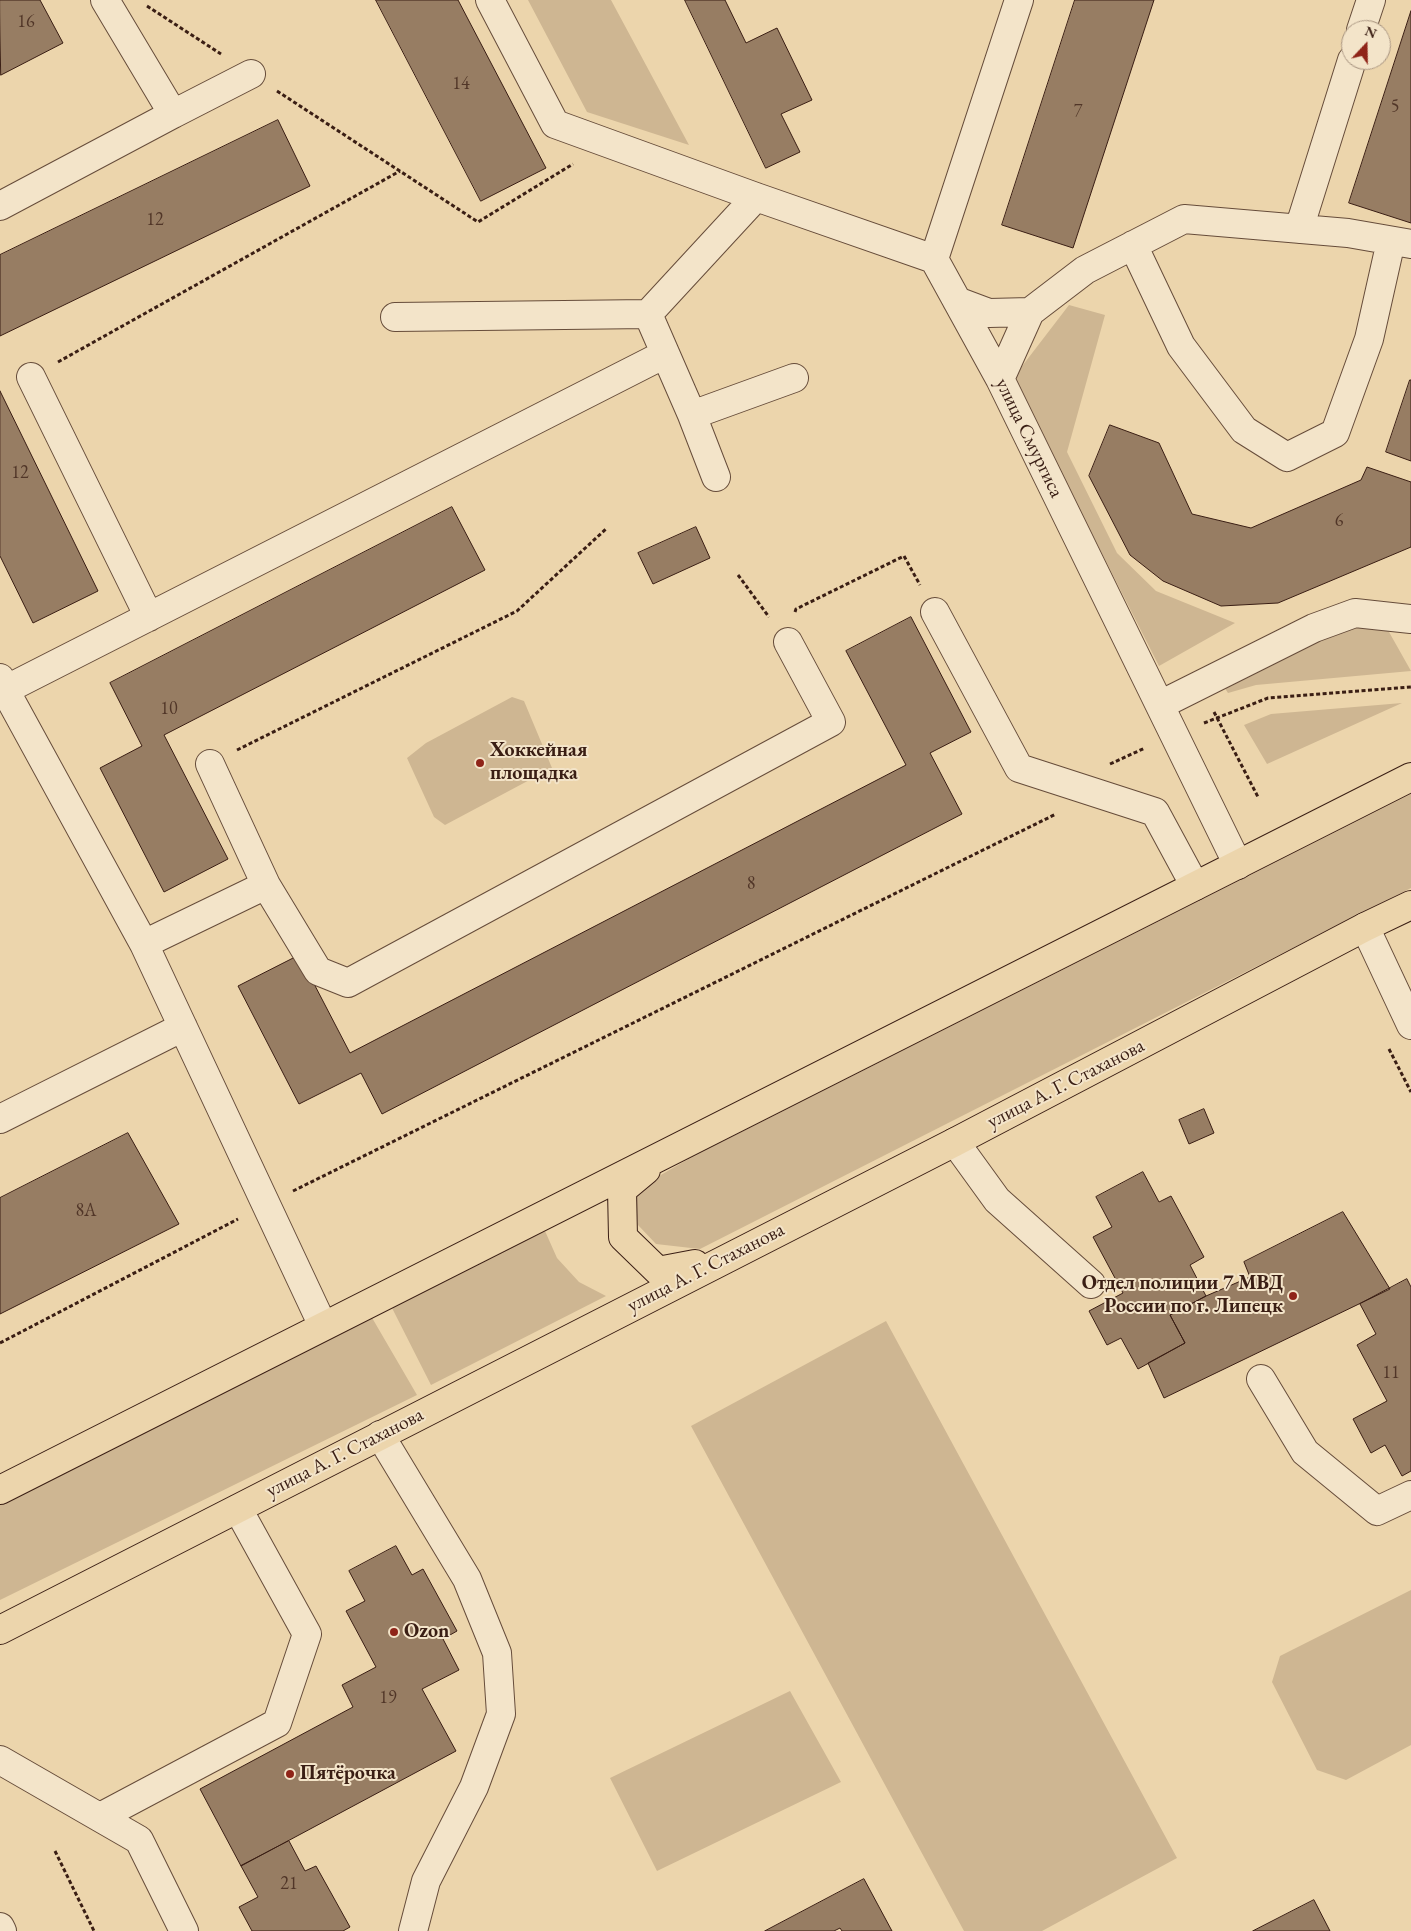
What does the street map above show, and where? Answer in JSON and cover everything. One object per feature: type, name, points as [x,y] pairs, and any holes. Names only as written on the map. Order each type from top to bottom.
[{"type":"main road","points":[[0,1490],[1411,777]]},
{"type":"main road","name":"улица А. Г. Стаханова","points":[[0,1630],[955,1142],[1365,927],[1411,905]]},
{"type":"main road","points":[[671,1151],[622,1190],[623,1237],[658,1271],[722,1260]]},
{"type":"street","points":[[105,0],[173,114]]},
{"type":"street","points":[[490,0],[555,124],[934,259],[1019,0]]},
{"type":"street","points":[[1364,20],[1371,0]]},
{"type":"street","points":[[1299,229],[1349,70]]},
{"type":"street","points":[[0,206],[251,74]]},
{"type":"street","points":[[394,317],[648,314],[756,197]]},
{"type":"street","points":[[1000,379],[1030,312],[1084,270],[1133,245],[1184,219],[1348,233],[1401,242],[1335,433],[1287,457],[1244,430],[1181,346],[1133,245]]},
{"type":"street","name":"улица Смургиса","points":[[934,259],[1000,379],[1238,865]]},
{"type":"street","points":[[958,302],[989,313],[1030,312]]},
{"type":"street","points":[[648,314],[692,415],[716,477]]},
{"type":"street","points":[[323,1326],[144,944],[2,684],[149,616],[665,354]]},
{"type":"street","points":[[31,377],[149,616]]},
{"type":"street","points":[[692,415],[794,378]]},
{"type":"street","points":[[935,612],[1019,768],[1155,812],[1195,886]]},
{"type":"street","points":[[1160,705],[1314,628],[1355,613],[1411,620]]},
{"type":"street","points":[[210,764],[266,886],[318,971],[348,983],[831,722],[788,642]]},
{"type":"street","points":[[144,944],[266,886]]},
{"type":"street","points":[[1365,927],[1411,1025]]},
{"type":"street","points":[[0,1119],[183,1027]]},
{"type":"street","points":[[955,1142],[997,1200],[1091,1284]]},
{"type":"street","points":[[1261,1379],[1305,1452],[1377,1511],[1411,1495]]},
{"type":"street","points":[[380,1435],[467,1579],[497,1653],[502,1714],[474,1788],[426,1881],[413,1931]]},
{"type":"street","points":[[100,1817],[277,1723],[307,1634],[238,1509]]},
{"type":"street","points":[[0,1760],[139,1840],[184,1931]]},
{"type":"street","points":[[0,1926],[2,1931]]},
{"type":"path","points":[[146,5],[478,222],[608,144]]},
{"type":"path","points":[[31,377],[400,171]]},
{"type":"path","points":[[210,764],[516,611],[607,528]]},
{"type":"path","points":[[788,642],[796,609],[904,556],[935,612]]},
{"type":"path","points":[[738,575],[788,642]]},
{"type":"path","points":[[1200,685],[1258,797]]},
{"type":"path","points":[[0,1343],[267,1204],[1099,793],[1100,769],[1174,735],[1268,698],[1411,687]]},
{"type":"path","points":[[1385,1040],[1411,1092]]},
{"type":"path","points":[[55,1851],[94,1931]]},
{"type":"shaded area","points":[[528,0],[611,0],[689,145],[587,112]]},
{"type":"shaded area","points":[[1069,305],[1105,315],[1067,452],[1117,553],[1156,591],[1235,623],[1159,666],[1013,378]]},
{"type":"shaded area","points":[[1380,616],[1411,671],[1256,685],[1228,693],[1217,676],[1328,635],[1345,632]]},
{"type":"shaded area","name":"Хоккейная площадка","points":[[512,697],[524,701],[552,768],[445,825],[434,817],[407,758],[426,743]]},
{"type":"shaded area","points":[[1402,703],[1267,764],[1244,725],[1271,714]]},
{"type":"shaded area","points":[[1411,794],[1411,888],[700,1249],[656,1244],[638,1225],[635,1198],[654,1179],[690,1158]]},
{"type":"shaded area","points":[[545,1231],[557,1258],[579,1282],[606,1296],[431,1385],[392,1308]]},
{"type":"shaded area","points":[[371,1316],[417,1395],[0,1600],[0,1504]]},
{"type":"shaded area","points":[[886,1321],[1177,1858],[1042,1931],[964,1931],[691,1426]]},
{"type":"shaded area","points":[[1411,1590],[1411,1745],[1346,1780],[1317,1770],[1272,1682],[1280,1656]]},
{"type":"shaded area","points":[[790,1691],[841,1782],[657,1871],[610,1778]]},
{"type":"building","points":[[0,0],[40,0],[63,43],[1,75]]},
{"type":"building","points":[[376,0],[458,0],[546,168],[481,201]]},
{"type":"building","points":[[685,0],[725,0],[746,43],[777,28],[812,100],[781,114],[800,152],[766,168]]},
{"type":"building","points":[[1075,0],[1154,0],[1073,248],[1002,225]]},
{"type":"building","points":[[1411,11],[1411,223],[1349,203]]},
{"type":"building","points":[[278,120],[310,186],[0,336],[0,255]]},
{"type":"building","points":[[1411,380],[1411,461],[1386,452]]},
{"type":"building","points":[[0,391],[98,591],[33,623],[0,556]]},
{"type":"building","points":[[1110,425],[1159,443],[1192,514],[1251,528],[1361,480],[1367,467],[1411,482],[1411,547],[1278,603],[1221,606],[1163,581],[1130,555],[1089,476]]},
{"type":"building","points":[[452,507],[485,570],[164,735],[228,859],[164,892],[100,768],[142,746],[110,683]]},
{"type":"building","points":[[696,527],[710,558],[653,584],[638,553]]},
{"type":"building","points":[[911,617],[971,732],[930,753],[962,814],[382,1114],[361,1073],[299,1104],[238,986],[299,955],[350,1053],[906,765],[846,651]]},
{"type":"building","points":[[1204,1109],[1214,1133],[1189,1144],[1179,1120]]},
{"type":"building","points":[[128,1133],[179,1224],[0,1314],[0,1198]]},
{"type":"building","points":[[1143,1172],[1159,1202],[1171,1196],[1204,1257],[1190,1265],[1206,1296],[1170,1315],[1185,1343],[1138,1369],[1121,1338],[1107,1345],[1089,1311],[1123,1293],[1093,1237],[1112,1227],[1096,1197]]},
{"type":"building","points":[[1343,1212],[1390,1289],[1164,1398],[1148,1363],[1185,1343],[1170,1315],[1206,1296],[1250,1277],[1244,1262]]},
{"type":"building","points":[[1407,1279],[1411,1287],[1411,1471],[1402,1476],[1385,1445],[1371,1453],[1353,1419],[1387,1401],[1357,1345],[1376,1334],[1360,1304]]},
{"type":"building","points":[[396,1546],[412,1575],[423,1569],[457,1631],[443,1639],[459,1670],[422,1689],[456,1751],[241,1866],[200,1789],[353,1707],[342,1685],[376,1667],[346,1611],[365,1601],[349,1571]]},
{"type":"building","points":[[289,1841],[305,1871],[316,1866],[350,1927],[343,1931],[252,1931],[239,1907],[258,1897],[241,1866]]},
{"type":"building","points":[[864,1879],[892,1931],[842,1931],[840,1928],[834,1931],[765,1931]]},
{"type":"building","points":[[1314,1900],[1330,1931],[1253,1931]]},
{"type":"place","name":"Хоккейная площадка","points":[[480,763]]},
{"type":"place","name":"Отдел полиции 7 МВД России по г. Липецк","points":[[1293,1296]]},
{"type":"place","name":"Ozon","points":[[394,1632]]},
{"type":"place","name":"Пятёрочка","points":[[290,1774]]}]
